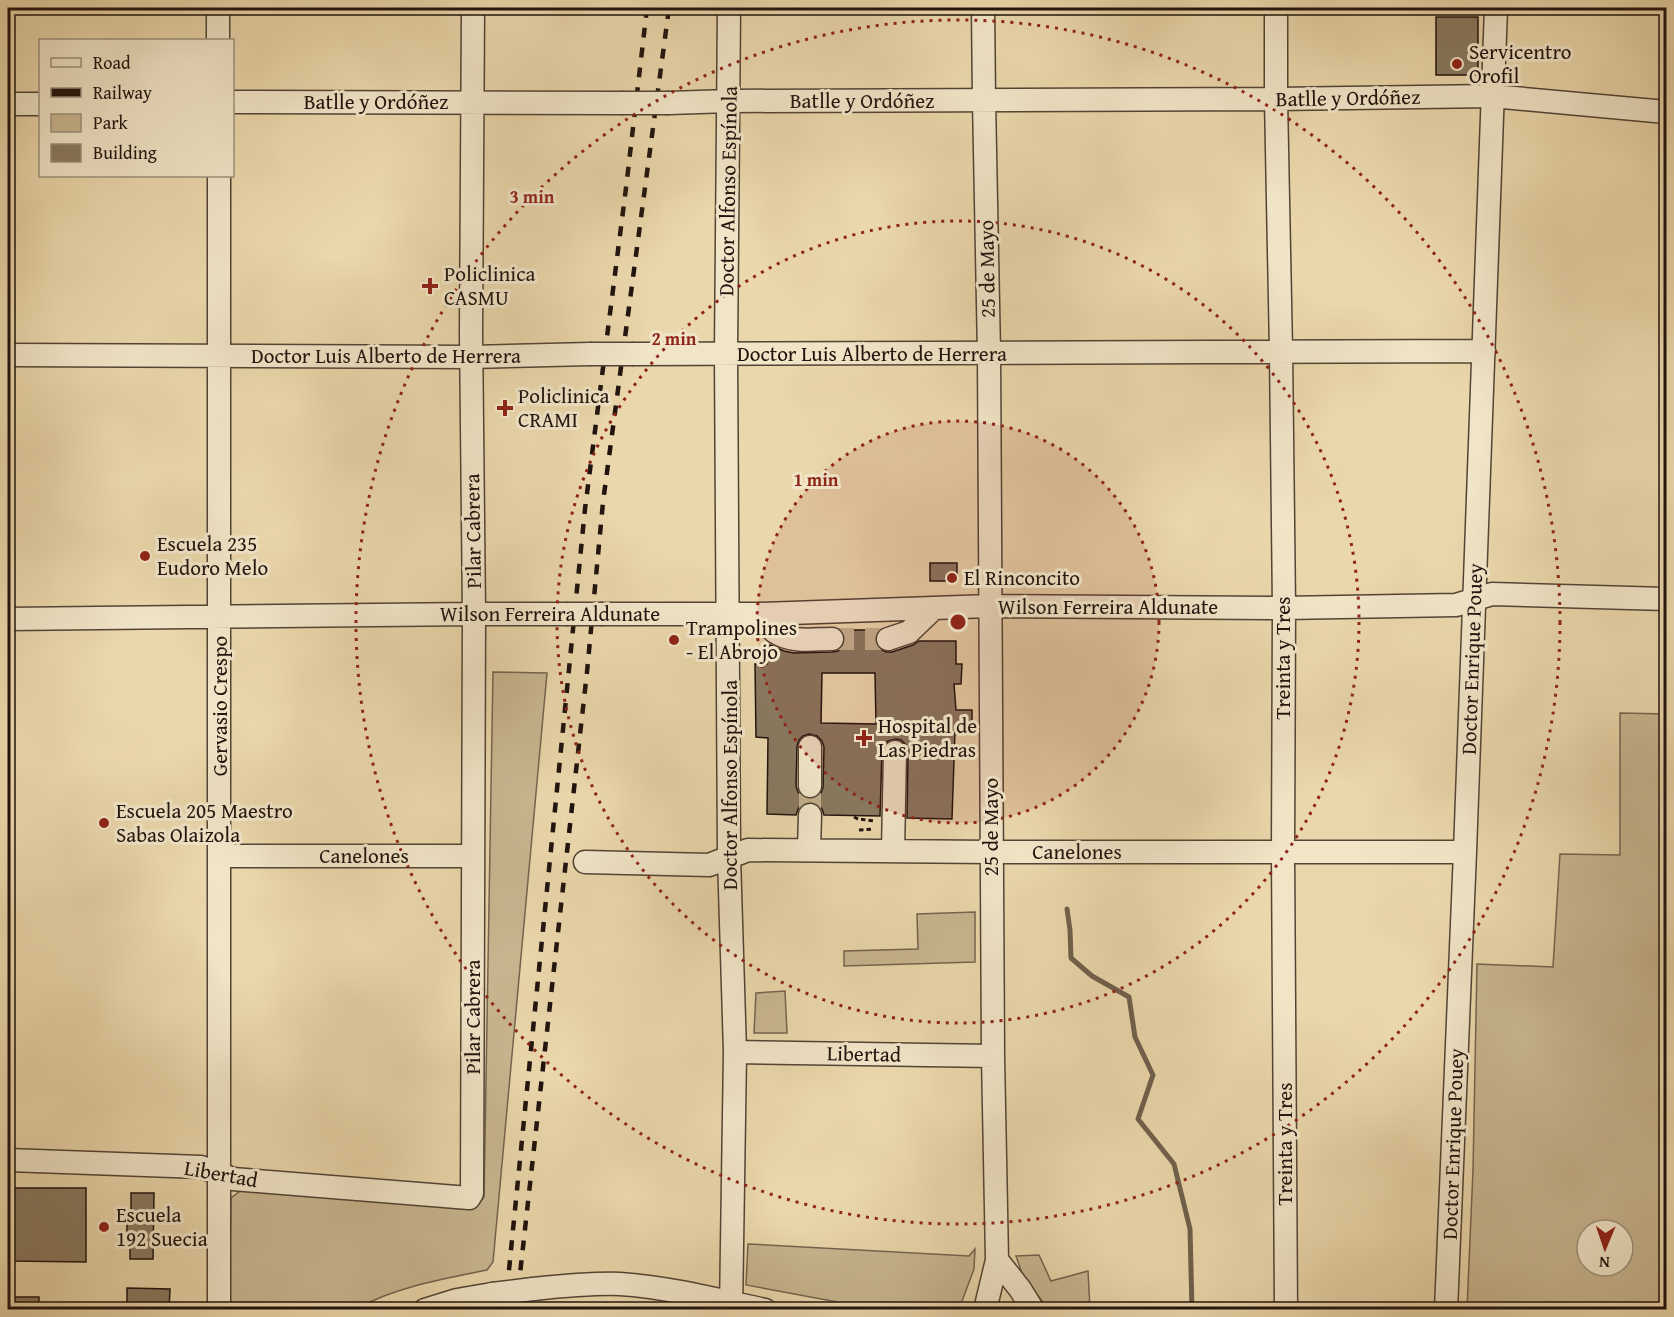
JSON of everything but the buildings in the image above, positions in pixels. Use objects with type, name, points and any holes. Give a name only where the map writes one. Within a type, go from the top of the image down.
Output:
[{"type":"street","points":[[218,8],[218,39]]},
{"type":"street","name":"Pilar Cabrera","points":[[469,1198],[473,1189],[473,8]]},
{"type":"street","name":"Doctor Alfonso Espínola","points":[[729,8],[726,354],[729,857],[735,1052],[731,1306]]},
{"type":"street","name":"25 de Mayo","points":[[984,8],[993,1056],[997,1260],[985,1310]]},
{"type":"street","name":"Treinta y Tres","points":[[1276,8],[1284,608],[1286,1310]]},
{"type":"street","name":"Doctor Enrique Pouey","points":[[1446,1310],[1496,8]]},
{"type":"street","name":"Batlle y Ordóñez","points":[[234,102],[669,103],[1492,96],[1666,112]]},
{"type":"street","points":[[8,104],[39,104]]},
{"type":"street","name":"Gervasio Crespo","points":[[219,177],[219,1310]]},
{"type":"street","name":"Doctor Luis Alberto de Herrera","points":[[8,355],[472,357],[590,354],[1484,351]]},
{"type":"street","name":"Wilson Ferreira Aldunate","points":[[8,619],[474,614],[759,614],[990,606],[1284,608],[1456,604],[1492,594],[1666,599]]},
{"type":"street","points":[[888,639],[909,632],[934,608]]},
{"type":"street","points":[[759,614],[776,632],[789,638],[832,639]]},
{"type":"street","points":[[810,747],[810,786]]},
{"type":"street","points":[[893,851],[895,752]]},
{"type":"street","points":[[809,850],[810,815]]},
{"type":"street","name":"Canelones","points":[[585,862],[709,866],[748,850],[1465,852]]},
{"type":"street","name":"Canelones","points":[[219,856],[473,856]]},
{"type":"street","name":"Libertad","points":[[735,1052],[993,1056]]},
{"type":"street","name":"Libertad","points":[[8,1160],[201,1167],[233,1179],[469,1198]]},
{"type":"street","points":[[997,1260],[1033,1310]]},
{"type":"street","points":[[425,1310],[457,1300],[492,1294],[568,1285],[620,1284],[672,1292],[731,1306],[765,1310]]},
{"type":"path","points":[[855,817],[882,822]]},
{"type":"path","points":[[853,830],[876,829]]},
{"type":"green space","points":[[493,672],[547,673],[493,1262],[487,1270],[403,1289],[356,1309],[229,1310],[231,1198],[243,1189],[478,1205],[484,1197]]},
{"type":"green space","points":[[1620,713],[1666,714],[1666,1309],[1467,1309],[1473,1170],[1477,964],[1553,967],[1560,854],[1620,855]]},
{"type":"green space","points":[[975,912],[975,962],[844,966],[844,951],[918,949],[917,914]]},
{"type":"green space","points":[[785,991],[787,1033],[754,1033],[756,993]]},
{"type":"green space","points":[[748,1244],[969,1256],[975,1249],[974,1269],[959,1309],[875,1309],[746,1285]]},
{"type":"green space","points":[[1039,1255],[1051,1281],[1088,1271],[1090,1309],[1048,1309],[1023,1276],[1016,1256]]},
{"type":"waterway","points":[[1067,909],[1071,958],[1092,976],[1129,997],[1135,1037],[1153,1075],[1138,1119],[1174,1164],[1190,1229],[1192,1310]]},
{"type":"tunnel","points":[[832,639],[888,639]]},
{"type":"tunnel","points":[[810,786],[810,815]]},
{"type":"railway","points":[[505,1310],[585,509],[647,8]]},
{"type":"railway","points":[[516,1310],[587,672],[603,502],[669,8]]},
{"type":"place","name":"Servicentro Orofil","points":[[1457,64]]},
{"type":"place","name":"Policlinica CASMU","points":[[430,286]]},
{"type":"place","name":"Policlinica CRAMI","points":[[505,408]]},
{"type":"place","name":"Escuela 235 Eudoro Melo","points":[[145,556]]},
{"type":"place","name":"El Rinconcito","points":[[952,578]]},
{"type":"place","name":"Trampolines - El Abrojo","points":[[674,640]]},
{"type":"place","name":"Hospital de Las Piedras","points":[[864,738]]},
{"type":"place","name":"Escuela 205 Maestro Sabas Olaizola","points":[[104,823]]},
{"type":"place","name":"Escuela 192 Suecia","points":[[104,1227]]}]
